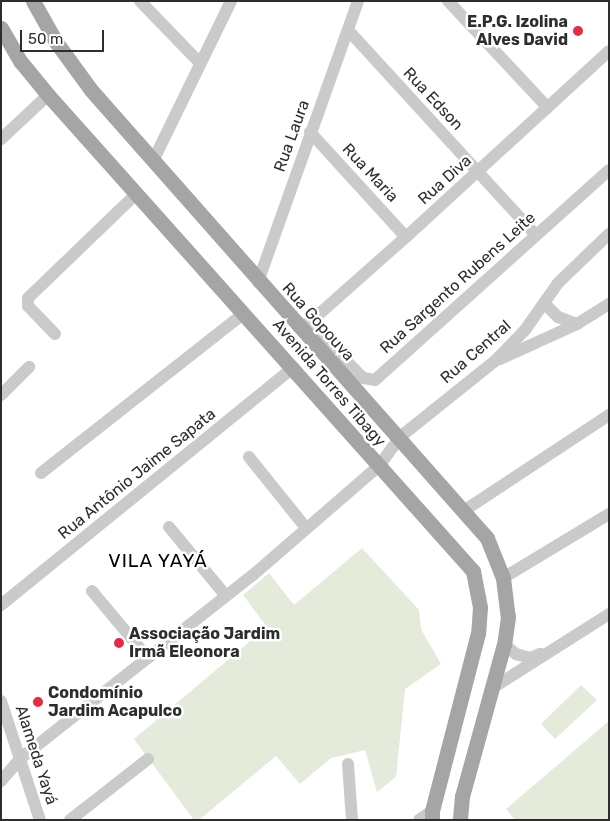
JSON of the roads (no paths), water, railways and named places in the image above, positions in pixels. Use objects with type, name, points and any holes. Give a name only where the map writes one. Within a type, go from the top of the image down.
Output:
[{"type":"main road","name":"Rua Gopouva","points":[[33,1],[56,42],[91,90],[258,282],[304,325],[465,510],[487,538],[503,578],[508,611],[504,644],[462,796],[460,820]]},
{"type":"main road","name":"Avenida Torres Tibagy","points":[[1,28],[22,62],[48,95],[244,314],[294,367],[473,571],[478,584],[478,633],[432,815]]},
{"type":"street","points":[[140,1],[199,62]]},
{"type":"street","points":[[153,161],[199,62],[231,1]]},
{"type":"street","name":"Rua Laura","points":[[258,282],[358,1]]},
{"type":"street","points":[[448,1],[548,108]]},
{"type":"street","name":"Rua Edson","points":[[348,30],[535,234]]},
{"type":"street","name":"Rua Diva","points":[[304,325],[406,237],[609,51]]},
{"type":"street","points":[[1,139],[48,95]]},
{"type":"street","name":"Rua Maria","points":[[310,132],[406,237]]},
{"type":"street","name":"Rua Sargento Rubens Leite","points":[[304,325],[363,378],[376,380],[535,234],[609,170]]},
{"type":"street","points":[[55,334],[28,306],[28,298],[136,194]]},
{"type":"street","name":"Rua Central","points":[[1,780],[21,758],[226,596],[379,466],[400,437],[495,361],[545,304],[558,283],[609,234]]},
{"type":"street","points":[[545,304],[558,317],[577,324]]},
{"type":"street","points":[[495,361],[577,324],[609,304]]},
{"type":"street","points":[[41,473],[244,314]]},
{"type":"street","points":[[1,395],[29,367]]},
{"type":"street","name":"Rua Antônio Jaime Sapata","points":[[1,605],[294,367]]},
{"type":"street","points":[[465,510],[609,415]]},
{"type":"street","points":[[249,457],[306,528]]},
{"type":"street","points":[[503,578],[609,514]]},
{"type":"street","points":[[169,527],[226,596]]},
{"type":"street","points":[[92,591],[148,658]]},
{"type":"street","points":[[491,689],[609,614]]},
{"type":"street","points":[[504,644],[516,654],[530,658],[552,650]]},
{"type":"street","name":"Alameda Yayá","points":[[1,701],[40,820]]},
{"type":"street","points":[[70,820],[86,815],[148,759]]},
{"type":"street","points":[[348,764],[352,820]]},
{"type":"street","points":[[419,820],[432,815]]},
{"type":"place","name":"E.P.G. Izolina Alves David","points":[[578,31]]},
{"type":"place","name":"Associação Jardim Irmã Eleonora","points":[[119,643]]},
{"type":"place","name":"Condomínio Jardim Acapulco","points":[[38,702]]},
{"type":"district","name":"VILA YAYÁ","points":[[158,561]]}]
